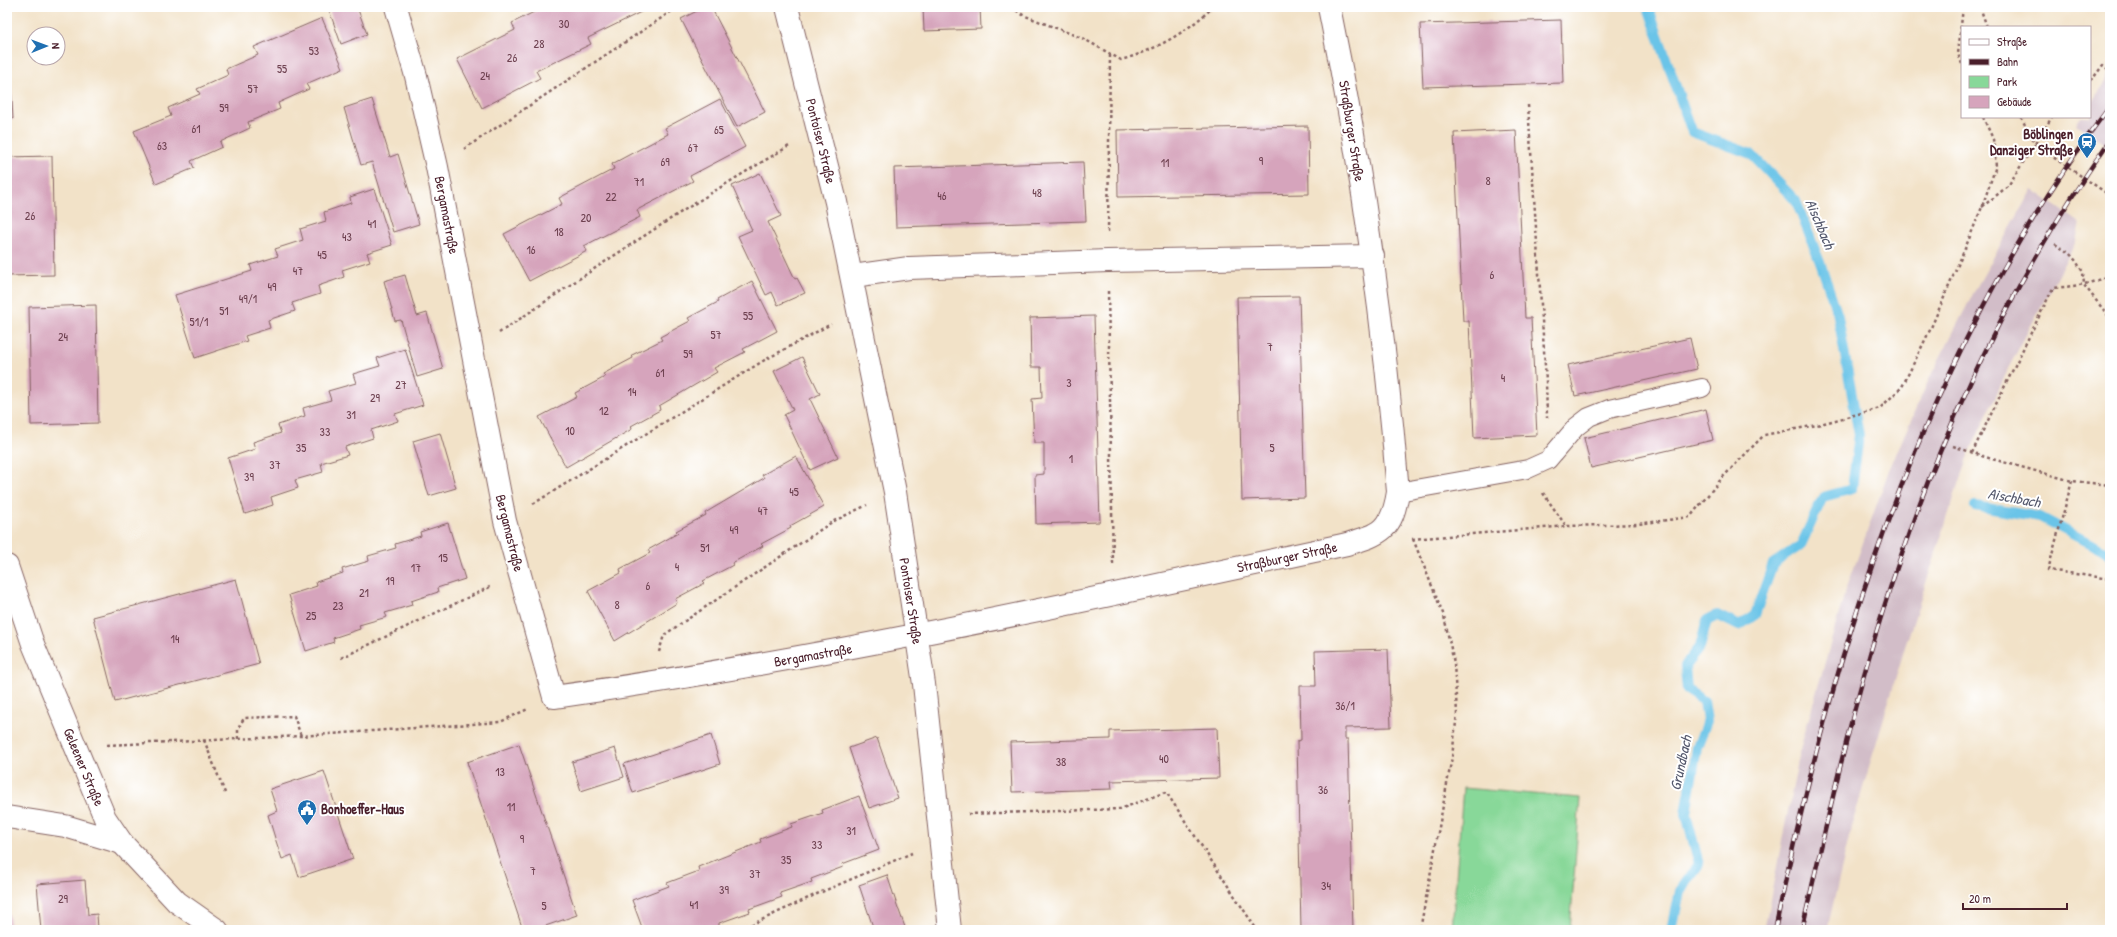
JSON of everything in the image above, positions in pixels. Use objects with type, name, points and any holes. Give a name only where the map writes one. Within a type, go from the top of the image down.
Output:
[{"type":"street","name":"Bergamastraße","points":[[396,7],[416,76],[437,167],[505,521],[554,697],[650,683],[821,654],[917,635]]},
{"type":"street","name":"Pontoiser Straße","points":[[787,7],[819,128],[852,276],[895,492],[917,635],[950,930]]},
{"type":"street","name":"Straßburger Straße","points":[[917,635],[1347,544],[1371,537],[1386,528],[1395,508],[1398,492],[1393,426],[1373,256],[1341,63],[1329,7]]},
{"type":"street","points":[[852,276],[909,268],[1108,261],[1373,256]]},
{"type":"street","name":"Geleener Straße","points":[[7,566],[33,644],[105,818],[122,843],[177,902],[217,930]]},
{"type":"street","points":[[7,817],[65,826],[122,843]]},
{"type":"lane","points":[[1398,492],[1528,469],[1548,460],[1576,427],[1589,417],[1610,410],[1702,388]]},
{"type":"path","points":[[437,167],[678,7]]},
{"type":"path","points":[[1011,7],[1023,14],[1084,39],[1121,60],[1146,53],[1195,25],[1213,7]]},
{"type":"path","points":[[1961,62],[1958,54],[1963,7]]},
{"type":"path","points":[[1980,7],[1987,26]]},
{"type":"path","points":[[1110,54],[1108,261],[1114,594]]},
{"type":"path","points":[[2091,79],[2103,65],[2110,71]]},
{"type":"path","points":[[1528,105],[1546,381],[1548,460]]},
{"type":"path","points":[[1386,528],[1413,539],[1566,526],[1638,524],[1690,517],[1722,478],[1764,435],[1828,423],[1880,408],[1902,387],[1930,330],[1982,207],[1996,166],[1992,140],[1983,118]]},
{"type":"path","points":[[2022,118],[2035,145],[2105,192],[2110,201]]},
{"type":"path","points":[[1982,207],[2008,186],[2051,118]]},
{"type":"path","points":[[473,350],[639,238],[731,180],[819,128]]},
{"type":"path","points":[[2055,244],[2069,253],[2076,261],[2083,272],[2084,285],[2110,318]]},
{"type":"path","points":[[1972,453],[2053,288],[2084,285],[2098,281],[2110,274]]},
{"type":"path","points":[[505,521],[764,361],[858,309]]},
{"type":"path","points":[[1953,446],[1972,453],[2072,481],[2110,485]]},
{"type":"path","points":[[1528,469],[1566,526]]},
{"type":"path","points":[[2072,481],[2048,570],[2110,579]]},
{"type":"path","points":[[664,635],[832,522],[895,492]]},
{"type":"path","points":[[1413,539],[1444,616],[1454,663],[1458,713],[1452,757],[1420,930]]},
{"type":"path","points":[[341,658],[520,574]]},
{"type":"path","points":[[238,739],[238,729],[244,718],[279,716],[294,716],[301,736]]},
{"type":"path","points":[[75,746],[301,736],[500,722]]},
{"type":"path","points":[[204,740],[225,793]]},
{"type":"path","points":[[937,815],[1120,809],[1166,792],[1256,930]]},
{"type":"path","points":[[740,930],[940,841]]},
{"type":"shaded area","points":[[2110,65],[2110,147],[2076,124],[2080,118],[2091,118],[2091,103],[2106,82]]},
{"type":"shaded area","points":[[2032,189],[2080,223],[2076,241],[2011,363],[1967,458],[1905,647],[1851,828],[1827,930],[1764,930],[1801,746],[1844,596],[1889,470],[1929,379],[1975,290]]},
{"type":"green space","points":[[1463,788],[1580,798],[1570,930],[1452,930]]},
{"type":"building","points":[[328,7],[357,7],[367,34],[341,44]]},
{"type":"building","points":[[544,7],[643,7],[645,10],[588,38],[591,44],[536,71],[540,78],[482,108],[457,59],[515,30],[512,23]]},
{"type":"building","points":[[705,7],[711,7],[765,112],[737,127],[681,19]]},
{"type":"building","points":[[923,7],[980,7],[981,29],[924,31]]},
{"type":"building","points":[[7,12],[13,119],[7,119]]},
{"type":"building","points":[[322,18],[343,68],[306,84],[309,89],[278,103],[280,109],[248,122],[250,128],[220,142],[222,147],[191,161],[194,168],[156,184],[134,131],[171,116],[168,108],[200,94],[197,89],[228,75],[226,69],[258,55],[254,47]]},
{"type":"building","points":[[1561,20],[1563,83],[1423,87],[1420,24]]},
{"type":"building","points":[[372,99],[390,157],[398,154],[419,224],[393,232],[372,162],[361,165],[344,108]]},
{"type":"building","points":[[720,99],[745,147],[690,176],[693,181],[637,210],[640,217],[584,246],[587,251],[529,281],[504,234],[562,204],[559,198],[614,169],[612,164],[668,134],[665,128]]},
{"type":"building","points":[[1308,126],[1309,194],[1118,197],[1117,130]]},
{"type":"building","points":[[1516,130],[1525,318],[1531,318],[1537,435],[1474,438],[1469,321],[1463,321],[1454,133]]},
{"type":"building","points":[[52,156],[54,275],[7,276],[7,157]]},
{"type":"building","points":[[1083,162],[1086,221],[896,227],[894,168]]},
{"type":"building","points":[[760,173],[781,216],[768,222],[795,279],[797,278],[805,293],[778,305],[772,292],[766,295],[738,236],[752,230],[732,186]]},
{"type":"building","points":[[374,189],[392,245],[367,253],[370,261],[342,270],[344,277],[318,286],[320,294],[292,303],[295,311],[268,320],[270,328],[245,336],[247,341],[195,358],[175,295],[252,271],[250,265],[278,256],[275,249],[303,240],[300,229],[326,221],[324,212],[351,203],[350,197]]},
{"type":"building","points":[[405,275],[417,316],[427,313],[443,369],[417,377],[401,320],[395,321],[384,281]]},
{"type":"building","points":[[752,281],[777,331],[743,349],[745,352],[714,368],[717,372],[659,406],[660,410],[631,426],[632,429],[566,467],[539,417],[577,397],[575,393],[605,377],[603,374],[633,358],[632,355],[662,340],[660,337],[690,321],[688,318]]},
{"type":"building","points":[[1299,296],[1305,498],[1242,500],[1237,297]]},
{"type":"building","points":[[96,305],[98,423],[31,425],[29,307]]},
{"type":"building","points":[[1094,316],[1100,522],[1036,524],[1035,475],[1044,474],[1044,443],[1034,443],[1032,399],[1042,398],[1041,367],[1031,367],[1030,318]]},
{"type":"building","points":[[1690,338],[1697,369],[1575,396],[1568,365]]},
{"type":"building","points":[[405,349],[423,405],[395,414],[398,421],[371,430],[373,438],[345,447],[348,455],[321,463],[323,472],[295,480],[298,488],[271,497],[273,505],[245,514],[228,458],[255,449],[253,442],[281,433],[278,425],[305,416],[303,408],[331,400],[328,391],[356,383],[353,374],[380,366],[377,358]]},
{"type":"building","points":[[802,357],[820,394],[810,399],[838,457],[810,470],[784,415],[793,410],[774,371]]},
{"type":"building","points":[[1706,409],[1713,440],[1591,468],[1584,438]]},
{"type":"building","points":[[440,433],[456,488],[429,496],[413,441]]},
{"type":"building","points":[[796,456],[824,507],[790,526],[791,528],[761,544],[763,546],[732,563],[733,565],[703,581],[705,583],[675,599],[677,603],[615,641],[588,591],[621,573],[620,569],[650,553],[648,550],[678,533],[676,531],[706,515],[705,513],[764,478],[762,475]]},
{"type":"building","points":[[448,523],[465,579],[437,588],[438,592],[411,601],[412,605],[385,613],[387,617],[359,625],[360,629],[333,638],[334,642],[306,651],[289,595],[317,586],[316,582],[343,573],[342,569],[369,561],[368,556],[396,548],[395,544],[421,536],[420,532]]},
{"type":"building","points":[[236,579],[259,664],[115,702],[93,617]]},
{"type":"building","points":[[1388,649],[1391,727],[1345,728],[1345,739],[1348,739],[1353,930],[1301,930],[1297,741],[1301,740],[1300,686],[1316,686],[1315,651]]},
{"type":"building","points":[[1217,728],[1219,778],[1111,781],[1112,789],[1012,792],[1010,742],[1110,739],[1110,731]]},
{"type":"building","points":[[711,735],[720,764],[633,793],[624,764]]},
{"type":"building","points":[[877,738],[898,798],[869,808],[849,748]]},
{"type":"building","points":[[519,744],[577,915],[534,930],[523,930],[467,762]]},
{"type":"building","points":[[615,748],[624,777],[581,791],[572,762]]},
{"type":"building","name":"Bonhoeffer-Haus","points":[[324,771],[353,859],[299,877],[292,855],[282,859],[275,838],[268,815],[277,811],[270,789]]},
{"type":"building","points":[[859,796],[879,850],[842,864],[843,867],[811,879],[812,882],[780,893],[782,897],[749,909],[750,912],[719,923],[719,926],[708,930],[643,930],[632,900],[669,886],[667,883],[699,871],[698,867],[761,842],[760,839],[792,827],[791,824],[823,813],[822,810]]},
{"type":"building","points":[[887,875],[906,930],[874,930],[859,885]]},
{"type":"building","points":[[85,880],[88,915],[97,914],[98,929],[41,930],[37,884]]},
{"type":"building","points":[[7,900],[11,930],[7,930]]},
{"type":"waterway","name":"Grundbach","points":[[1648,7],[1692,132],[1751,154],[1796,201],[1821,265],[1838,316],[1859,435],[1852,489],[1823,497],[1801,545],[1773,564],[1755,615],[1739,626],[1717,615],[1707,620],[1700,647],[1685,666],[1687,690],[1704,701],[1707,721],[1697,747],[1686,814],[1699,864],[1680,891],[1672,930]]},
{"type":"waterway","name":"Aischbach","points":[[1975,506],[2040,517],[2110,554]]},
{"type":"railway","points":[[1775,930],[1799,820],[1827,711],[1859,604],[1896,498],[1939,396],[1989,296],[2045,199],[2110,106]]},
{"type":"railway","points":[[1802,930],[1835,788],[1872,646],[1902,553],[1943,444],[1966,391],[2018,288],[2047,237],[2110,140]]},
{"type":"place","name":"Böblingen Danziger Straße","points":[[2087,159]]},
{"type":"place","name":"Bonhoeffer-Haus","points":[[307,826]]}]
